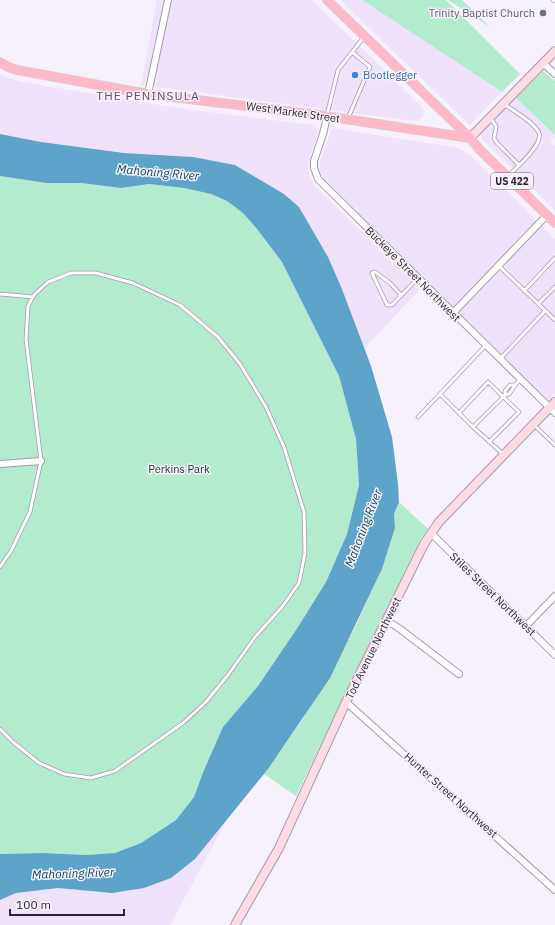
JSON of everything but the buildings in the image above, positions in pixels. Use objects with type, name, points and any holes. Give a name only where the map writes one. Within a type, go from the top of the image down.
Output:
[{"type":"main road","name":"US 422","points":[[327,0],[470,138],[555,223]]},
{"type":"main road","points":[[470,138],[555,51]]},
{"type":"main road","name":"West Market Street","points":[[0,62],[17,70],[148,94],[347,119],[470,138]]},
{"type":"main road","name":"Tod Avenue Northwest","points":[[235,925],[279,848],[346,702],[424,544],[439,522],[533,424],[553,407]]},
{"type":"street","points":[[148,94],[168,0]]},
{"type":"street","points":[[543,63],[555,74]]},
{"type":"street","name":"Buckeye Street Northwest","points":[[327,117],[314,161],[315,174],[318,180],[520,380],[553,407]]},
{"type":"street","points":[[453,313],[547,215]]},
{"type":"street","points":[[0,464],[41,462]]},
{"type":"street","name":"Stiles Street Northwest","points":[[431,533],[555,655]]},
{"type":"street","points":[[526,626],[555,596]]},
{"type":"street","points":[[386,620],[459,674]]},
{"type":"street","name":"Hunter Street Northwest","points":[[346,702],[555,890]]},
{"type":"lane","points":[[327,117],[338,70],[364,36]]},
{"type":"lane","points":[[347,119],[370,68],[352,52]]},
{"type":"lane","points":[[503,104],[534,126],[539,132],[540,138],[535,147],[508,176]]},
{"type":"lane","points":[[489,118],[497,129],[494,138],[519,165]]},
{"type":"lane","points":[[524,291],[555,258]]},
{"type":"lane","points":[[499,266],[555,320]]},
{"type":"lane","points":[[401,295],[390,283],[375,272],[372,273],[387,305],[392,305],[418,278]]},
{"type":"lane","points":[[0,567],[11,551],[30,512],[41,462],[26,338],[28,306],[33,297],[48,282],[59,277],[71,273],[96,273],[133,283],[180,305],[218,337],[240,364],[266,407],[284,447],[304,512],[305,553],[299,583],[282,606],[255,637],[228,675],[206,702],[183,723],[115,771],[91,778],[64,774],[40,763],[13,742],[0,729]]},
{"type":"lane","points":[[538,304],[554,289]]},
{"type":"lane","points":[[0,294],[33,297]]},
{"type":"lane","points":[[500,359],[545,311]]},
{"type":"lane","points":[[418,417],[486,346]]},
{"type":"lane","points":[[473,427],[504,396],[505,391],[510,385],[515,385],[520,380]]},
{"type":"lane","points":[[459,413],[488,382],[504,396],[519,412],[489,442]]},
{"type":"lane","points":[[440,394],[504,455]]},
{"type":"lane","points":[[533,424],[555,445]]},
{"type":"shaded area","points":[[157,0],[312,0],[423,108],[423,117],[417,121],[414,121],[141,85]]},
{"type":"shaded area","points":[[340,0],[362,0],[502,92],[470,125]]},
{"type":"shaded area","points":[[0,74],[21,82],[177,108],[313,125],[318,134],[308,166],[310,178],[314,185],[420,289],[364,349],[342,289],[328,257],[299,207],[284,194],[235,165],[193,157],[122,153],[41,142],[0,134]]},
{"type":"shaded area","points":[[516,98],[555,135],[550,142],[555,146],[555,210],[482,139],[481,134]]},
{"type":"shaded area","points":[[333,128],[459,148],[470,155],[555,239],[555,397],[553,399],[549,400],[544,397],[323,179],[319,169],[320,162]]},
{"type":"shaded area","points":[[227,820],[170,925],[0,925],[0,900],[16,893],[58,888],[112,893],[195,859]]},
{"type":"green space","points":[[362,0],[446,0],[520,74],[502,92]]},
{"type":"green space","points":[[448,0],[462,0],[490,27]]},
{"type":"green space","points":[[543,71],[555,81],[555,135],[516,98]]},
{"type":"green space","name":"Perkins Park","points":[[0,176],[46,183],[81,183],[121,188],[149,184],[184,188],[211,194],[227,201],[243,213],[282,262],[339,376],[356,439],[359,485],[347,534],[326,582],[258,686],[223,727],[194,797],[176,820],[141,843],[115,853],[86,855],[43,853],[0,854]]},
{"type":"green space","points":[[399,502],[428,529],[421,538],[296,796],[264,774],[303,719],[353,632],[382,569],[395,528],[394,514]]},
{"type":"water","name":"Mahoning River","points":[[0,134],[41,142],[124,153],[193,157],[235,165],[284,194],[299,207],[328,257],[342,289],[371,366],[392,437],[399,502],[394,514],[395,528],[382,569],[330,678],[268,769],[195,859],[171,878],[144,888],[112,893],[58,888],[16,893],[0,900],[0,854],[43,853],[86,855],[115,853],[141,843],[176,820],[194,797],[223,727],[258,686],[326,582],[347,534],[359,485],[356,439],[339,376],[282,262],[243,213],[227,201],[211,194],[184,188],[149,184],[121,188],[81,183],[46,183],[0,176]]},
{"type":"place","name":"Trinity Baptist Church","points":[[543,13]]},
{"type":"place","name":"Bootlegger","points":[[355,75]]},
{"type":"district","name":"THE PENINSULA","points":[[148,95]]}]
